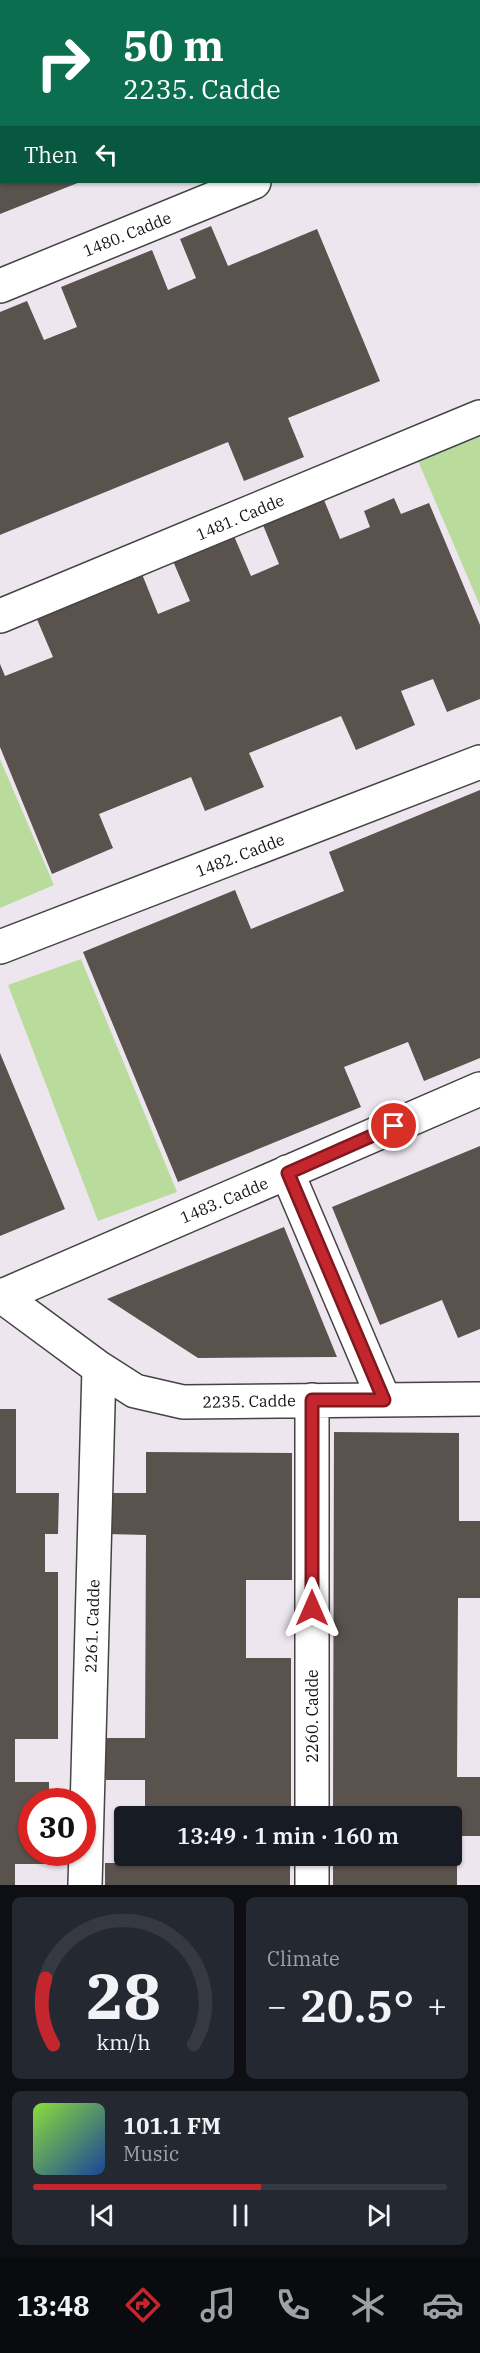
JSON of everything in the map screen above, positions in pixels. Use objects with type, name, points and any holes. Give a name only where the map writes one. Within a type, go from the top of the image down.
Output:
[{"type":"street","name":"1480. Cadde","points":[[0,286],[252,183]]},
{"type":"street","name":"1481. Cadde","points":[[0,616],[480,417]]},
{"type":"street","name":"1482. Cadde","points":[[0,947],[480,762]]},
{"type":"street","name":"1483. Cadde","points":[[1,1296],[480,1089]]},
{"type":"street","points":[[288,1173],[384,1400]]},
{"type":"street","name":"2235. Cadde","points":[[1,1296],[99,1368],[135,1391],[183,1402],[480,1399]]},
{"type":"street","name":"2261. Cadde","points":[[85,1885],[99,1368]]},
{"type":"street","points":[[430,1400],[480,1376]]},
{"type":"street","name":"2260. Cadde","points":[[312,1400],[312,1806]]},
{"type":"street","points":[[312,1866],[312,1885]]},
{"type":"shaded area","points":[[0,183],[480,183],[480,1885],[0,1885]]},
{"type":"green space","points":[[480,437],[480,606],[418,461]]},
{"type":"green space","points":[[0,759],[54,885],[0,908]]},
{"type":"green space","points":[[81,959],[177,1192],[98,1221],[8,985]]},
{"type":"building","points":[[0,183],[78,183],[0,214]]},
{"type":"building","points":[[211,226],[228,266],[317,229],[380,381],[288,418],[304,457],[244,481],[228,442],[0,535],[0,312],[27,301],[44,340],[77,327],[61,287],[152,250],[168,290],[196,278],[180,239]]},
{"type":"building","points":[[394,498],[401,514],[429,503],[480,625],[480,699],[447,712],[433,679],[401,691],[415,725],[356,750],[341,716],[249,753],[264,787],[205,811],[191,777],[99,814],[113,848],[52,874],[0,747],[0,664],[5,676],[53,657],[36,617],[142,574],[158,614],[190,601],[173,561],[234,536],[251,576],[279,564],[263,525],[324,500],[340,539],[370,527],[364,511]]},
{"type":"building","points":[[480,790],[480,1058],[424,1081],[408,1042],[344,1067],[361,1107],[178,1182],[83,952],[235,890],[251,929],[344,891],[329,852]]},
{"type":"building","points":[[0,1053],[65,1209],[0,1236]]},
{"type":"building","points":[[480,1146],[480,1329],[458,1338],[442,1300],[380,1325],[332,1207]]},
{"type":"building","points":[[284,1227],[337,1357],[198,1358],[107,1299]]},
{"type":"building","points":[[0,1409],[16,1409],[16,1493],[59,1493],[58,1534],[45,1534],[45,1572],[58,1572],[58,1739],[15,1739],[15,1782],[49,1782],[49,1788],[18,1788],[18,1864],[15,1864],[15,1885],[0,1885]]},
{"type":"building","points":[[334,1432],[459,1433],[459,1521],[480,1521],[480,1598],[458,1598],[457,1777],[480,1777],[480,1836],[462,1836],[462,1806],[333,1806]]},
{"type":"building","points":[[146,1452],[292,1453],[292,1580],[246,1580],[246,1658],[291,1658],[291,1806],[145,1806],[145,1780],[106,1780],[106,1738],[145,1738],[146,1535],[107,1534],[107,1493],[146,1493]]},
{"type":"building","points":[[105,1863],[114,1863],[114,1866],[290,1866],[290,1885],[105,1885]]},
{"type":"building","points":[[333,1866],[457,1866],[457,1885],[333,1885]]},
{"type":"route","points":[[312,1608],[312,1400],[384,1400],[288,1173],[394,1126]]}]
